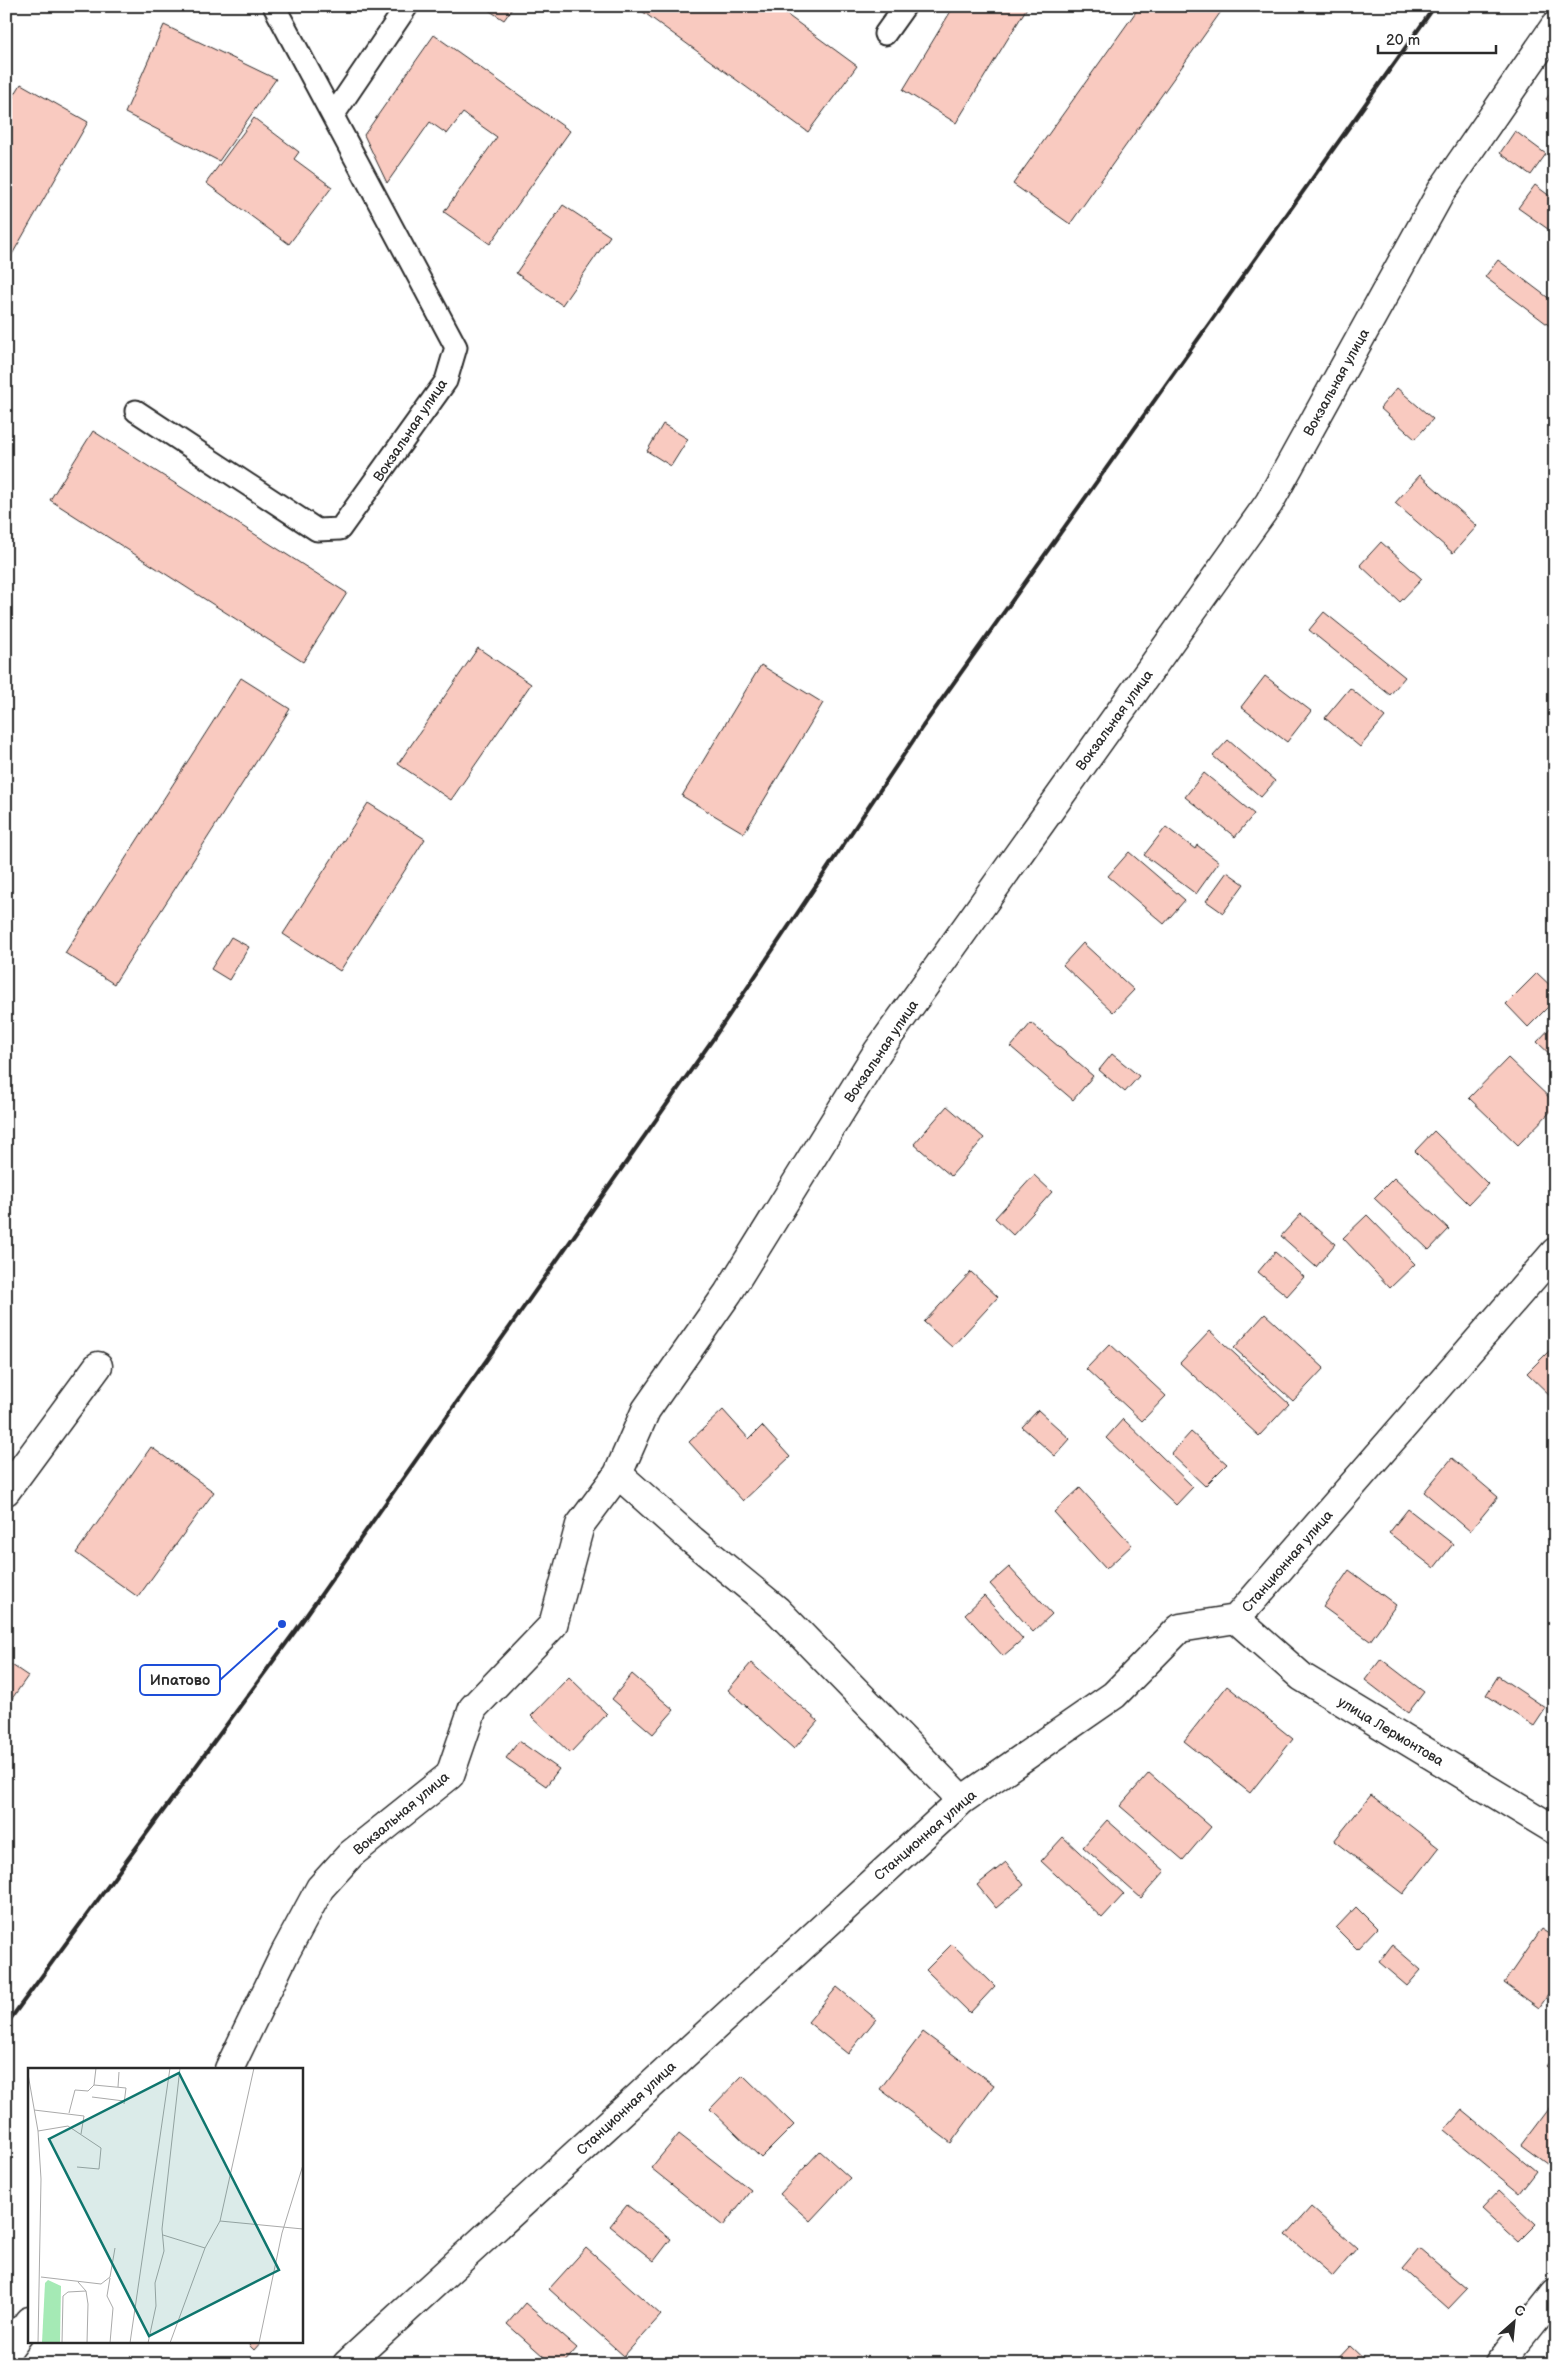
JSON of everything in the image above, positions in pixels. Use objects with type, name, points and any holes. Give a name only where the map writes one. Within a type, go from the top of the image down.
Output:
[{"type":"street","name":"Вокзальная улица","points":[[229,2068],[285,1953],[320,1888],[351,1854],[450,1775],[473,1708],[554,1625],[580,1525],[618,1474],[646,1410],[728,1293],[878,1051],[1269,503],[1442,190],[1555,26]]},
{"type":"street","name":"Станционная улица","points":[[347,2364],[962,1800],[1114,1695],[1180,1628],[1236,1619],[1555,1252]]},
{"type":"street","points":[[6,1491],[98,1366]]},
{"type":"street","points":[[618,1474],[692,1540],[777,1610],[962,1800]]},
{"type":"street","name":"улица Лермонтова","points":[[1236,1619],[1302,1677],[1555,1830]]},
{"type":"street","points":[[1499,2364],[1555,2294]]},
{"type":"street","points":[[6,2352],[28,2322]]},
{"type":"lane","name":"Вокзальная улица","points":[[136,412],[317,530],[340,529],[446,382],[456,347],[334,114],[274,6]]},
{"type":"lane","points":[[334,114],[407,6]]},
{"type":"lane","points":[[885,34],[905,6]]},
{"type":"building","points":[[482,6],[514,6],[504,20]]},
{"type":"building","points":[[635,6],[775,6],[857,66],[808,132]]},
{"type":"building","points":[[954,6],[1028,6],[956,123],[903,90]]},
{"type":"building","points":[[1140,6],[1225,6],[1070,224],[1013,184]]},
{"type":"building","points":[[164,25],[276,79],[219,161],[125,113]]},
{"type":"building","points":[[434,35],[570,131],[490,244],[444,212],[497,137],[463,113],[447,134],[430,122],[387,183],[364,135]]},
{"type":"building","points":[[21,84],[88,122],[6,265],[6,109]]},
{"type":"building","points":[[1555,88],[1555,106],[1546,99]]},
{"type":"building","points":[[254,118],[299,152],[294,159],[332,187],[289,244],[206,183]]},
{"type":"building","points":[[1515,131],[1546,154],[1531,175],[1500,153]]},
{"type":"building","points":[[1535,185],[1555,200],[1555,234],[1518,208]]},
{"type":"building","points":[[563,205],[610,236],[562,305],[516,273]]},
{"type":"building","points":[[1498,260],[1555,303],[1555,330],[1485,277]]},
{"type":"building","points":[[1397,388],[1433,419],[1415,439],[1380,408]]},
{"type":"building","points":[[663,424],[688,439],[671,466],[647,451]]},
{"type":"building","points":[[93,431],[347,593],[303,662],[50,500]]},
{"type":"building","points":[[1420,475],[1477,526],[1453,553],[1395,503]]},
{"type":"building","points":[[1381,542],[1422,579],[1400,602],[1360,565]]},
{"type":"building","points":[[1324,612],[1405,677],[1390,695],[1309,630]]},
{"type":"building","points":[[478,648],[531,684],[451,800],[398,764]]},
{"type":"building","points":[[761,665],[823,703],[744,833],[682,796]]},
{"type":"building","points":[[1265,676],[1311,711],[1287,742],[1241,707]]},
{"type":"building","points":[[241,678],[290,709],[114,984],[65,953]]},
{"type":"building","points":[[1350,688],[1385,717],[1360,747],[1325,718]]},
{"type":"building","points":[[1228,740],[1275,781],[1261,797],[1213,756]]},
{"type":"building","points":[[1204,773],[1254,814],[1235,837],[1185,797]]},
{"type":"building","points":[[368,803],[425,839],[340,971],[283,934]]},
{"type":"building","points":[[1166,827],[1195,849],[1197,845],[1219,862],[1196,894],[1144,855]]},
{"type":"building","points":[[1129,852],[1185,900],[1164,924],[1108,876]]},
{"type":"building","points":[[1227,872],[1244,884],[1223,913],[1206,901]]},
{"type":"building","points":[[231,937],[249,947],[229,980],[211,969]]},
{"type":"building","points":[[1083,943],[1134,990],[1113,1012],[1063,965]]},
{"type":"building","points":[[1537,973],[1555,990],[1555,1000],[1528,1027],[1506,1004]]},
{"type":"building","points":[[1031,1023],[1093,1076],[1073,1100],[1011,1047]]},
{"type":"building","points":[[1555,1023],[1555,1059],[1537,1042]]},
{"type":"building","points":[[1112,1054],[1139,1076],[1125,1092],[1099,1070]]},
{"type":"building","points":[[1508,1058],[1555,1103],[1555,1107],[1518,1145],[1469,1098]]},
{"type":"building","points":[[947,1106],[984,1138],[951,1176],[914,1144]]},
{"type":"building","points":[[1434,1131],[1488,1184],[1469,1204],[1415,1151]]},
{"type":"building","points":[[1034,1175],[1052,1192],[1013,1235],[995,1218]]},
{"type":"building","points":[[1394,1178],[1449,1229],[1429,1250],[1374,1198]]},
{"type":"building","points":[[1301,1214],[1335,1244],[1316,1267],[1281,1236]]},
{"type":"building","points":[[1367,1215],[1415,1264],[1390,1288],[1343,1238]]},
{"type":"building","points":[[1275,1252],[1304,1277],[1287,1296],[1258,1272]]},
{"type":"building","points":[[971,1272],[998,1297],[952,1347],[924,1322]]},
{"type":"building","points":[[1265,1314],[1324,1368],[1293,1401],[1234,1348]]},
{"type":"building","points":[[1210,1331],[1289,1404],[1259,1436],[1180,1363]]},
{"type":"building","points":[[1110,1344],[1166,1396],[1142,1421],[1086,1369]]},
{"type":"building","points":[[1550,1350],[1555,1354],[1555,1400],[1527,1373]]},
{"type":"building","points":[[723,1410],[749,1439],[762,1426],[790,1457],[743,1501],[689,1442]]},
{"type":"building","points":[[1038,1410],[1070,1439],[1055,1456],[1022,1427]]},
{"type":"building","points":[[1123,1419],[1193,1487],[1176,1505],[1106,1438]]},
{"type":"building","points":[[1191,1432],[1227,1464],[1205,1486],[1171,1454]]},
{"type":"building","points":[[151,1447],[214,1492],[138,1597],[76,1553]]},
{"type":"building","points":[[1452,1458],[1498,1497],[1470,1531],[1424,1492]]},
{"type":"building","points":[[1080,1488],[1132,1545],[1106,1569],[1054,1512]]},
{"type":"building","points":[[1408,1509],[1453,1544],[1434,1568],[1389,1533]]},
{"type":"building","points":[[1009,1567],[1052,1614],[1033,1632],[990,1584]]},
{"type":"building","points":[[1349,1570],[1396,1605],[1370,1641],[1323,1607]]},
{"type":"building","points":[[984,1596],[1023,1639],[1003,1656],[965,1614]]},
{"type":"building","points":[[1381,1659],[1424,1692],[1408,1713],[1365,1680]]},
{"type":"building","points":[[6,1661],[28,1676],[6,1707]]},
{"type":"building","points":[[751,1663],[818,1721],[794,1749],[728,1690]]},
{"type":"building","points":[[632,1674],[674,1710],[653,1734],[612,1699]]},
{"type":"building","points":[[1498,1676],[1546,1708],[1534,1726],[1486,1695]]},
{"type":"building","points":[[569,1677],[607,1714],[570,1753],[531,1716]]},
{"type":"building","points":[[1227,1686],[1293,1739],[1250,1793],[1184,1741]]},
{"type":"building","points":[[519,1741],[559,1769],[546,1786],[506,1758]]},
{"type":"building","points":[[1149,1773],[1211,1827],[1183,1860],[1120,1806]]},
{"type":"building","points":[[1371,1795],[1439,1848],[1403,1894],[1334,1841]]},
{"type":"building","points":[[1107,1820],[1165,1871],[1141,1898],[1083,1847]]},
{"type":"building","points":[[1063,1837],[1124,1894],[1102,1918],[1041,1861]]},
{"type":"building","points":[[1006,1862],[1024,1885],[996,1908],[977,1885]]},
{"type":"building","points":[[1356,1907],[1377,1928],[1357,1949],[1336,1928]]},
{"type":"building","points":[[1541,1929],[1555,1938],[1555,1985],[1539,2008],[1504,1983]]},
{"type":"building","points":[[952,1944],[995,1986],[970,2013],[926,1970]]},
{"type":"building","points":[[1392,1945],[1421,1970],[1407,1986],[1379,1962]]},
{"type":"building","points":[[837,1987],[876,2019],[848,2054],[808,2022]]},
{"type":"building","points":[[923,2032],[994,2085],[951,2143],[880,2089]]},
{"type":"building","points":[[1555,2055],[1555,2073],[1546,2066]]},
{"type":"building","points":[[743,2075],[794,2125],[761,2158],[710,2109]]},
{"type":"building","points":[[1552,2104],[1555,2106],[1555,2170],[1521,2145]]},
{"type":"building","points":[[1462,2110],[1536,2171],[1519,2193],[1444,2131]]},
{"type":"building","points":[[679,2134],[751,2190],[723,2226],[651,2168]]},
{"type":"building","points":[[820,2151],[850,2178],[810,2221],[780,2194]]},
{"type":"building","points":[[1500,2190],[1536,2224],[1518,2242],[1482,2209]]},
{"type":"building","points":[[627,2205],[671,2239],[654,2261],[610,2226]]},
{"type":"building","points":[[1311,2207],[1357,2248],[1333,2276],[1286,2235]]},
{"type":"building","points":[[586,2248],[661,2315],[624,2356],[549,2289]]},
{"type":"building","points":[[1420,2249],[1467,2289],[1448,2309],[1403,2269]]},
{"type":"building","points":[[525,2303],[577,2348],[563,2364],[552,2364],[507,2324]]},
{"type":"building","points":[[246,2342],[261,2342],[254,2350]]},
{"type":"building","points":[[1350,2346],[1369,2364],[1333,2364]]},
{"type":"railway","points":[[6,2025],[296,1630],[713,1039],[923,726],[1435,6]]},
{"type":"place","name":"Ипатово","points":[[282,1624]]}]
